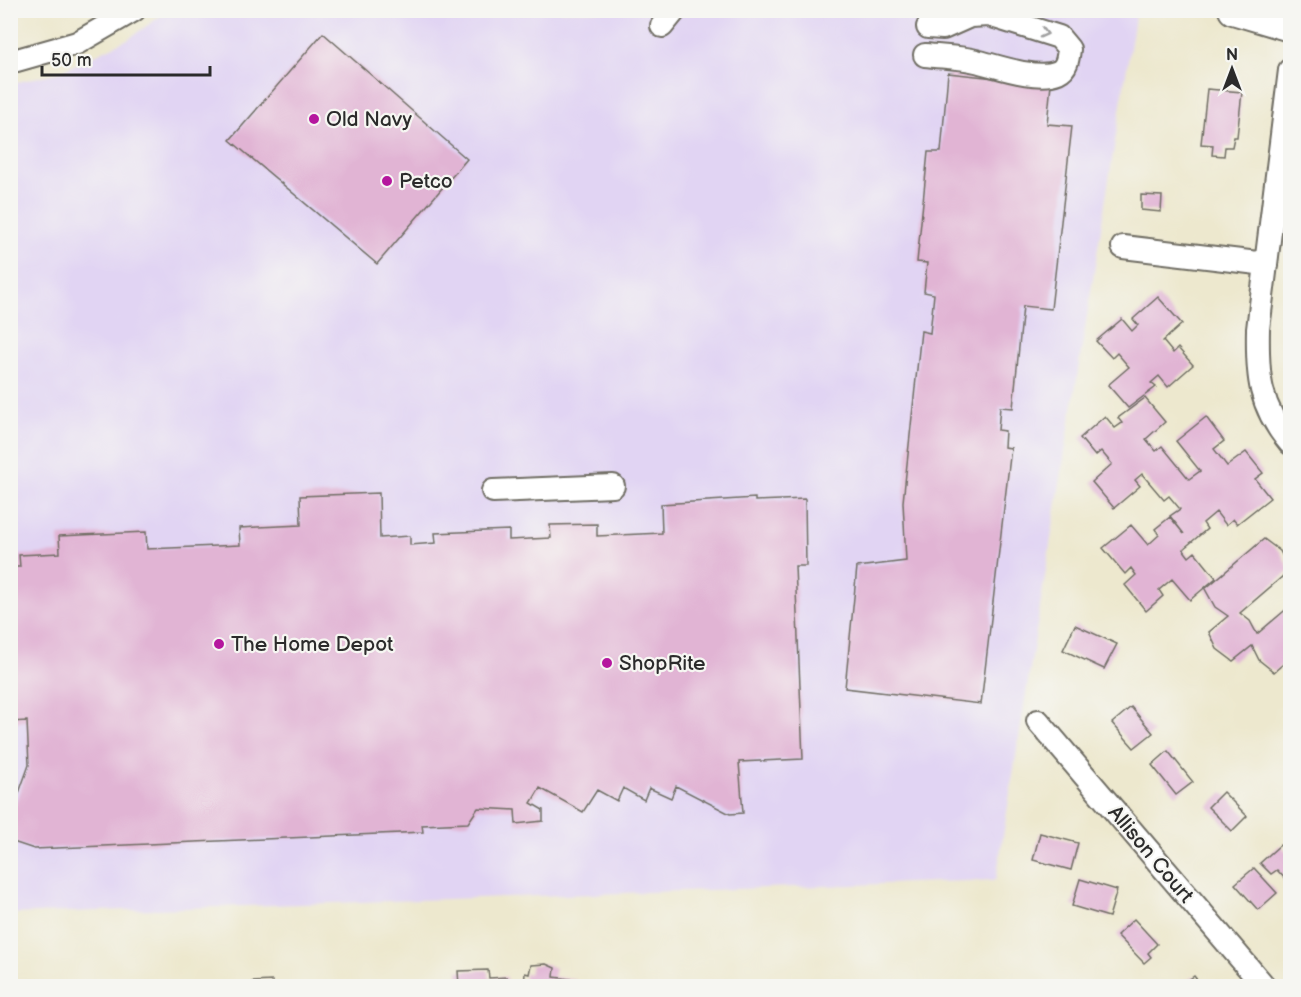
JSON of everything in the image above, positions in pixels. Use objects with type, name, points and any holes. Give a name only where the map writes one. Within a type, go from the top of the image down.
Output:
[{"type":"main road","points":[[1233,10],[1290,27]]},
{"type":"street","points":[[10,62],[77,43],[134,10]]},
{"type":"street","points":[[925,55],[975,61],[996,68],[1047,75],[1060,71],[1068,61],[1069,49],[1059,37],[989,15],[970,16],[943,28],[928,27]]},
{"type":"street","points":[[1290,70],[1281,228],[1266,264],[1258,329],[1257,366],[1263,401],[1290,443]]},
{"type":"street","points":[[1123,247],[1266,264]]},
{"type":"street","points":[[493,491],[613,486]]},
{"type":"street","name":"Allison Court","points":[[1038,721],[1264,987]]},
{"type":"shaded area","points":[[168,11],[1136,11],[996,880],[11,914],[10,84],[60,72],[128,39]]},
{"type":"building","points":[[323,33],[467,159],[377,264],[230,140]]},
{"type":"building","points":[[948,73],[1051,84],[1047,124],[1072,126],[1051,309],[1023,306],[1013,408],[1000,407],[998,430],[1005,431],[1004,447],[1011,448],[981,704],[845,688],[857,567],[906,561],[903,502],[921,331],[930,333],[934,294],[924,292],[927,263],[917,262],[928,152],[941,152]]},
{"type":"building","points":[[1207,89],[1242,92],[1237,137],[1234,137],[1232,147],[1225,147],[1224,156],[1212,155],[1213,145],[1201,144]]},
{"type":"building","points":[[1141,195],[1162,196],[1161,212],[1141,210]]},
{"type":"building","points":[[1158,297],[1182,324],[1163,341],[1173,353],[1178,348],[1193,365],[1168,387],[1159,376],[1151,383],[1156,387],[1128,408],[1108,385],[1129,367],[1117,353],[1112,358],[1096,341],[1122,319],[1132,331],[1138,325],[1133,319]]},
{"type":"building","points":[[1145,398],[1165,422],[1146,439],[1156,451],[1162,446],[1189,479],[1200,471],[1176,441],[1206,417],[1224,441],[1214,449],[1227,466],[1246,452],[1263,473],[1255,479],[1270,498],[1237,524],[1233,519],[1226,525],[1216,512],[1203,523],[1207,529],[1183,549],[1189,557],[1195,552],[1216,578],[1190,600],[1172,579],[1159,590],[1163,596],[1146,611],[1125,585],[1136,575],[1131,568],[1125,574],[1103,548],[1131,525],[1148,545],[1159,535],[1155,529],[1170,517],[1184,534],[1170,516],[1180,509],[1169,496],[1164,500],[1142,474],[1135,480],[1140,486],[1114,508],[1092,482],[1112,464],[1101,451],[1095,456],[1080,438],[1105,416],[1115,428],[1122,423],[1118,418]]},
{"type":"building","points":[[379,493],[380,538],[410,536],[410,545],[436,543],[435,533],[509,530],[509,540],[551,538],[550,525],[597,524],[597,536],[662,533],[661,504],[755,498],[755,501],[805,499],[806,566],[795,566],[803,759],[739,762],[743,813],[730,814],[676,786],[671,798],[649,788],[644,800],[623,788],[617,801],[597,790],[583,812],[540,788],[531,803],[543,810],[543,821],[516,824],[515,810],[478,808],[468,823],[422,825],[423,832],[34,849],[10,841],[10,818],[29,765],[27,721],[10,722],[10,567],[20,567],[19,555],[60,553],[59,536],[146,532],[147,549],[240,545],[239,528],[301,525],[300,496]]},
{"type":"building","points":[[1264,539],[1280,551],[1290,570],[1240,613],[1250,621],[1257,634],[1290,606],[1290,658],[1274,672],[1259,660],[1252,646],[1233,661],[1217,649],[1209,632],[1228,616],[1215,607],[1205,589]]},
{"type":"building","points":[[1075,625],[1117,644],[1104,669],[1063,650]]},
{"type":"building","points":[[1131,707],[1153,733],[1134,748],[1112,723]]},
{"type":"building","points":[[1168,751],[1193,782],[1176,795],[1152,765]]},
{"type":"building","points":[[1223,792],[1247,816],[1232,831],[1208,807]]},
{"type":"building","points":[[1040,833],[1078,843],[1071,870],[1033,860]]},
{"type":"building","points":[[1280,845],[1288,853],[1290,851],[1290,884],[1277,870],[1271,874],[1260,863]]},
{"type":"building","points":[[1254,868],[1277,893],[1258,910],[1235,884]]},
{"type":"building","points":[[1080,879],[1117,890],[1109,917],[1072,906]]},
{"type":"building","points":[[1134,919],[1157,944],[1148,953],[1151,957],[1144,963],[1117,935]]},
{"type":"building","points":[[546,964],[555,968],[554,977],[576,980],[575,986],[524,986],[525,973],[529,974],[531,965]]},
{"type":"building","points":[[488,970],[489,978],[507,977],[507,986],[459,986],[458,971]]},
{"type":"building","points":[[1194,976],[1202,986],[1180,986]]},
{"type":"building","points":[[272,981],[273,986],[252,986],[252,982]]},
{"type":"building","points":[[138,984],[167,984],[167,986],[138,986]]},
{"type":"place","name":"Old Navy","points":[[314,119]]},
{"type":"place","name":"Petco","points":[[387,181]]},
{"type":"place","name":"The Home Depot","points":[[219,644]]},
{"type":"place","name":"ShopRite","points":[[607,663]]}]
